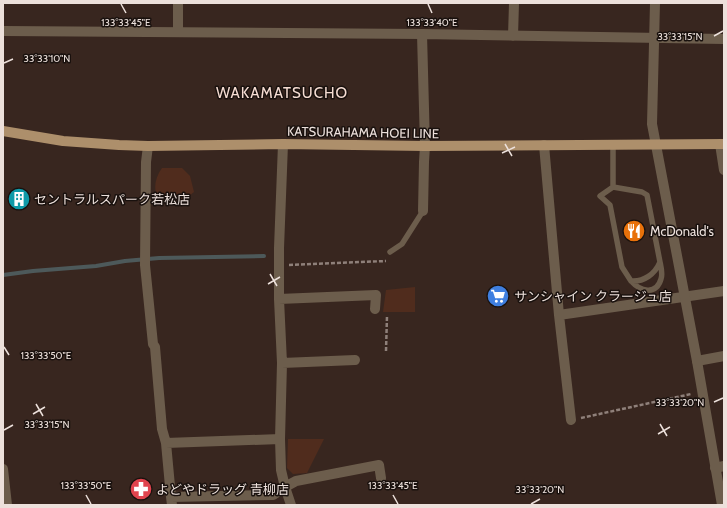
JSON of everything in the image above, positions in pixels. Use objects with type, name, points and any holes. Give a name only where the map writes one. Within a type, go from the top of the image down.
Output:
[{"type":"main road","name":"KATSURAHAMA HOEI LINE","points":[[3,132],[63,141],[148,146],[283,144],[425,146],[722,144]]},
{"type":"street","points":[[178,3],[178,32]]},
{"type":"street","points":[[513,36],[514,3]]},
{"type":"street","points":[[655,3],[652,124],[720,467],[722,505]]},
{"type":"street","points":[[3,31],[422,34],[724,39]]},
{"type":"street","points":[[422,34],[425,146],[423,211]]},
{"type":"street","points":[[283,144],[279,265],[282,362],[280,439],[281,470],[291,505]]},
{"type":"street","points":[[722,144],[724,170]]},
{"type":"street","points":[[544,145],[559,315],[571,420]]},
{"type":"street","points":[[148,146],[146,162],[145,260],[153,344],[155,346],[162,429],[166,443],[172,501],[273,495],[296,481],[379,465],[382,478]]},
{"type":"street","points":[[559,315],[724,291]]},
{"type":"street","points":[[279,299],[376,295],[375,309]]},
{"type":"street","points":[[698,362],[724,356]]},
{"type":"street","points":[[282,362],[355,360]]},
{"type":"street","points":[[166,443],[280,439]]},
{"type":"street","points":[[3,469],[7,505]]},
{"type":"lane","points":[[613,144],[613,187]]},
{"type":"lane","points":[[613,187],[647,194],[660,262],[661,278],[657,286],[651,290],[645,290],[636,286],[622,268],[610,205],[600,196],[613,187]]},
{"type":"lane","points":[[390,252],[402,244],[423,211]]},
{"type":"lane","points":[[631,281],[641,280],[652,274],[660,262]]},
{"type":"path","points":[[279,265],[389,261],[390,252]]},
{"type":"path","points":[[386,350],[387,316]]},
{"type":"path","points":[[571,420],[692,394]]},
{"type":"shaded area","points":[[162,168],[182,168],[190,176],[194,192],[178,203],[170,204],[163,202],[156,193],[155,187],[158,174]]},
{"type":"shaded area","points":[[415,287],[415,312],[383,312],[386,290]]},
{"type":"shaded area","points":[[288,439],[324,439],[307,473],[293,474],[287,468]]},
{"type":"waterway","points":[[3,275],[159,258],[264,256]]},
{"type":"place","name":"セントラルスパーク若松店","points":[[19,199]]},
{"type":"place","name":"McDonald's","points":[[634,231]]},
{"type":"place","name":"サンシャイン クラージュ店","points":[[498,296]]},
{"type":"place","name":"よどやドラッグ 青柳店","points":[[141,489]]},
{"type":"district","name":"WAKAMATSUCHO","points":[[282,93]]}]
